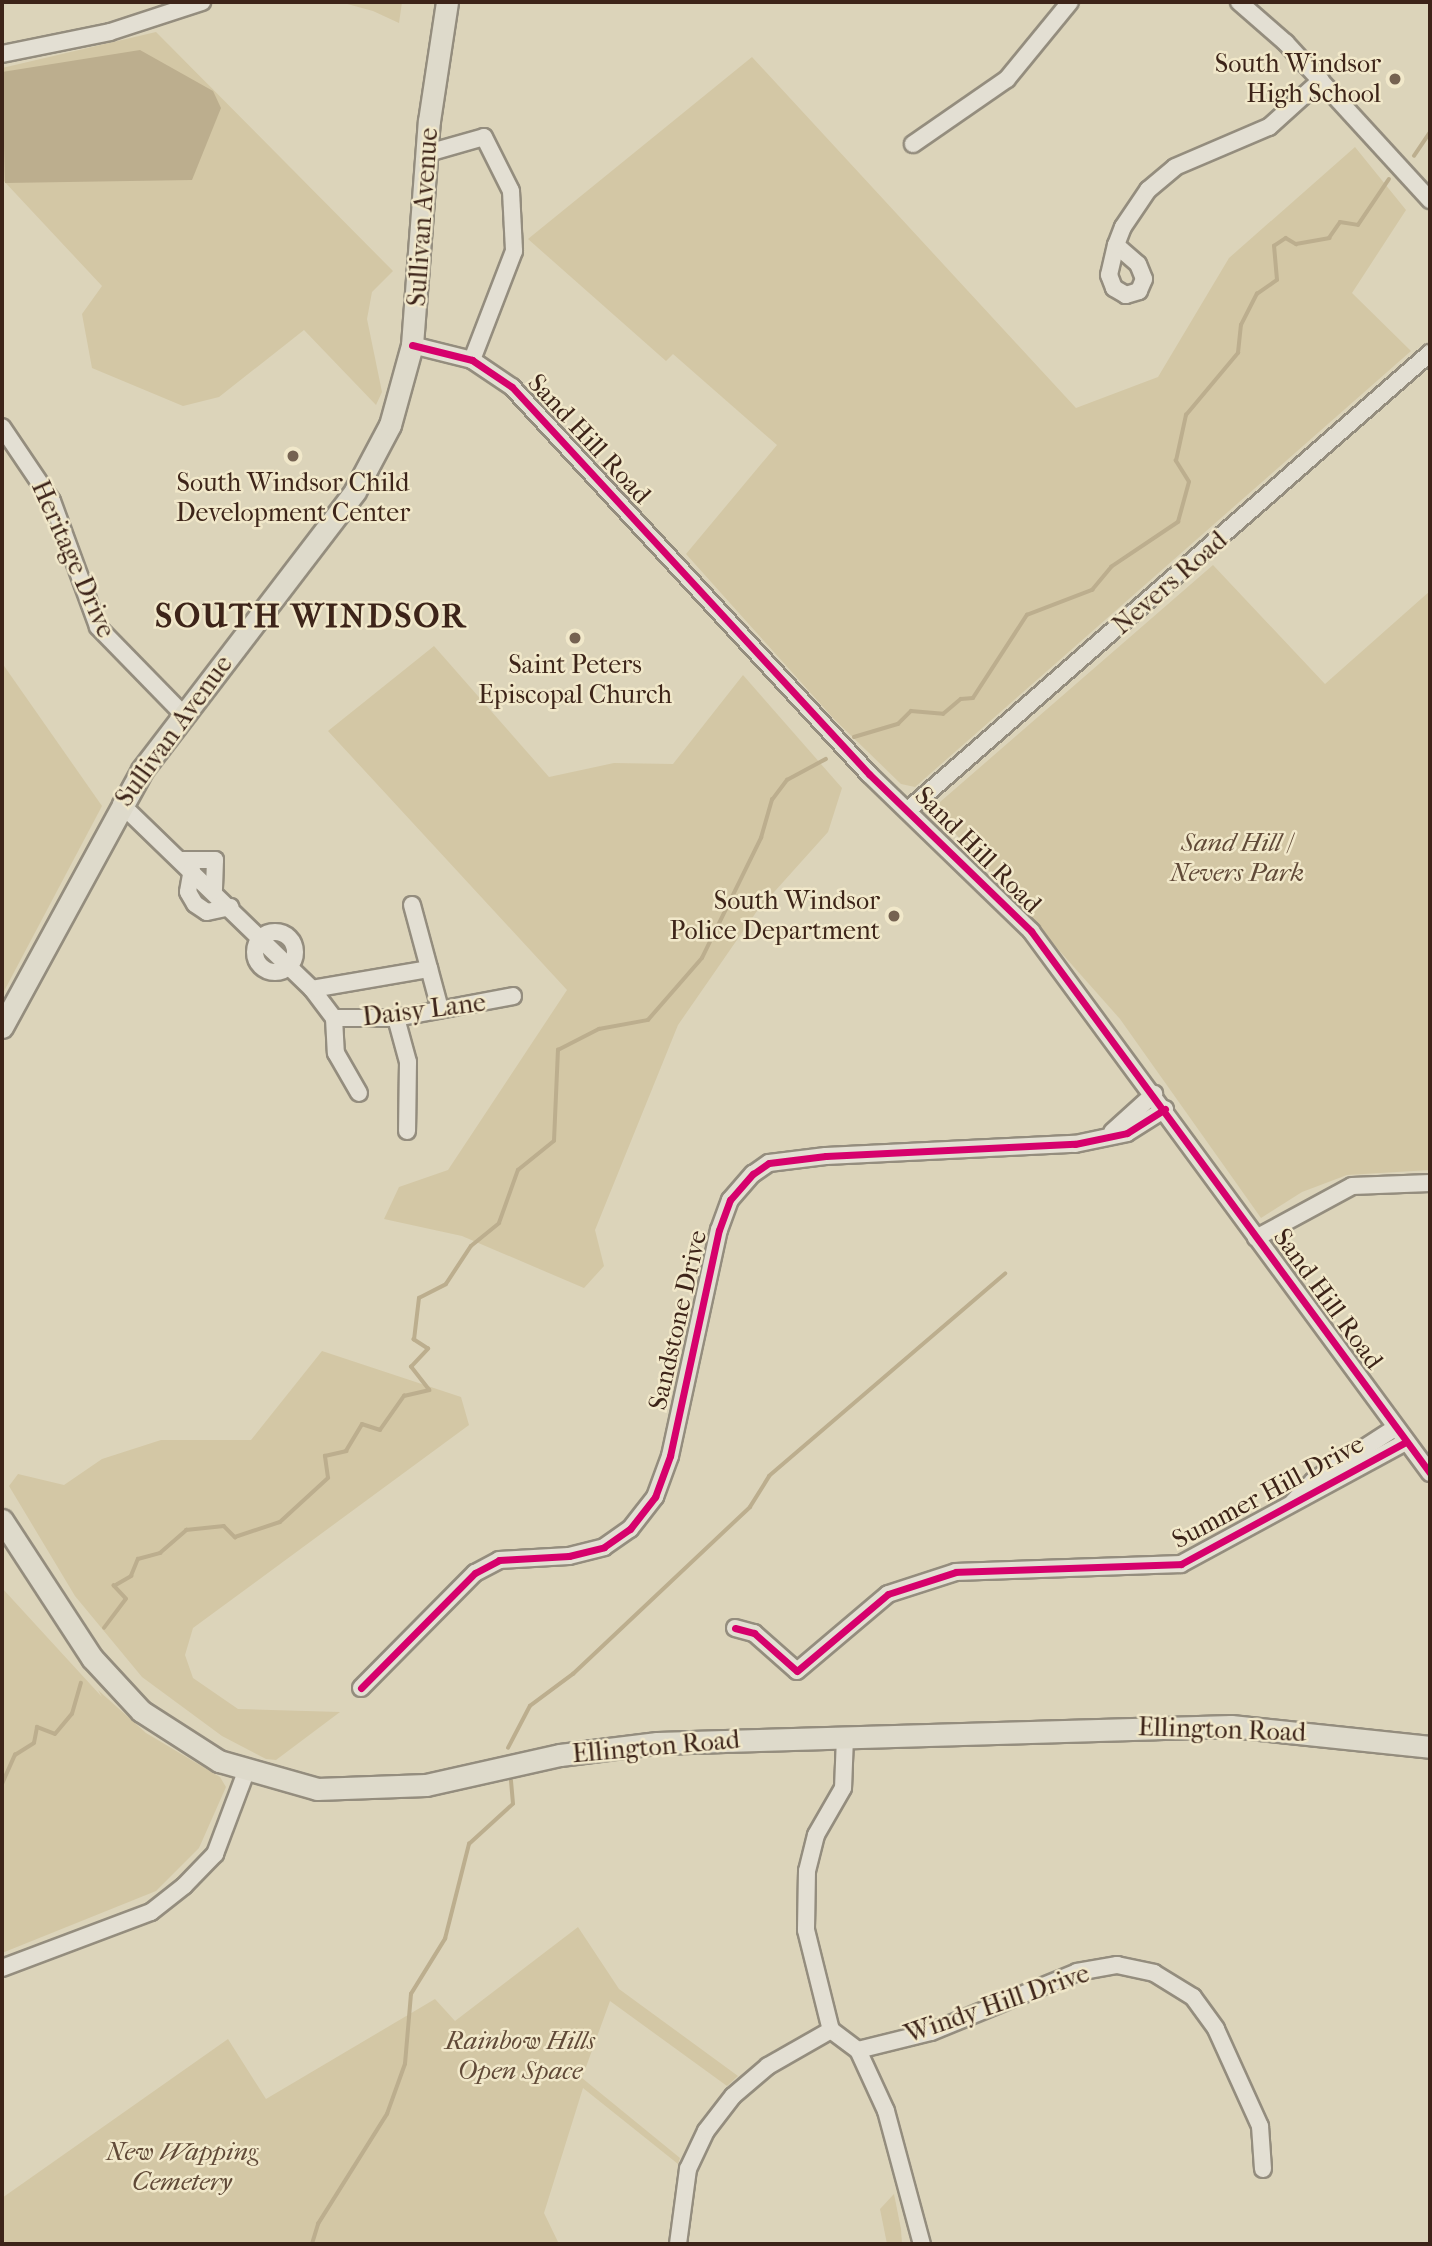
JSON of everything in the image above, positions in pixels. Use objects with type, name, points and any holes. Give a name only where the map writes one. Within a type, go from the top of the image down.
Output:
[{"type":"main road","name":"Sullivan Avenue","points":[[2,1027],[121,804],[182,713],[355,491],[390,425],[412,345],[428,153],[447,2]]},
{"type":"main road","name":"Ellington Road","points":[[2,1520],[115,1685],[168,1732],[246,1772],[317,1789],[366,1790],[426,1784],[610,1747],[845,1737],[1231,1726],[1430,1747]]},
{"type":"street","points":[[2,54],[110,32],[202,2]]},
{"type":"street","points":[[913,144],[1007,79],[1070,2]]},
{"type":"street","points":[[1239,2],[1321,80],[1430,200]]},
{"type":"street","points":[[1116,245],[1148,190],[1175,167],[1269,127],[1321,80]]},
{"type":"street","points":[[428,153],[484,136],[511,191],[513,251],[472,360]]},
{"type":"street","name":"Sand Hill Road","points":[[412,345],[472,360],[500,376],[545,420],[908,810],[1031,931],[1154,1094],[1256,1238],[1430,1473]]},
{"type":"street","name":"Nevers Road","points":[[908,810],[1430,353]]},
{"type":"street","name":"Heritage Drive","points":[[2,427],[52,501],[98,627],[182,713]]},
{"type":"street","points":[[121,804],[187,864],[312,989],[334,1018],[336,1053],[359,1093]]},
{"type":"street","points":[[187,864],[215,860],[214,891]]},
{"type":"street","points":[[187,864],[188,892],[195,904],[207,912],[230,907]]},
{"type":"street","points":[[412,905],[440,1009]]},
{"type":"street","points":[[312,989],[429,969]]},
{"type":"street","name":"Daisy Lane","points":[[334,1018],[396,1018],[513,996]]},
{"type":"street","points":[[396,1018],[408,1062],[407,1131]]},
{"type":"street","name":"Sandstone Drive","points":[[1112,1132],[1154,1094]]},
{"type":"street","name":"Sandstone Drive","points":[[361,1688],[475,1573],[499,1560],[569,1556],[604,1547],[639,1519],[655,1497],[670,1456],[719,1230],[730,1200],[753,1174],[782,1161],[1075,1144],[1112,1132],[1127,1133],[1164,1109]]},
{"type":"street","points":[[1256,1238],[1352,1186],[1430,1183]]},
{"type":"street","name":"Summer Hill Drive","points":[[1293,1503],[1313,1481],[1395,1427]]},
{"type":"street","name":"Summer Hill Drive","points":[[734,1628],[754,1633],[797,1671],[865,1609],[916,1584],[977,1570],[1181,1564],[1406,1442]]},
{"type":"street","points":[[845,1737],[843,1788],[816,1835],[807,1871],[806,1930],[831,2030],[858,2050],[886,2111],[922,2244]]},
{"type":"street","points":[[2,1968],[150,1912],[184,1886],[215,1854],[246,1772]]},
{"type":"street","name":"Windy Hill Drive","points":[[858,2050],[931,2032],[1077,1972],[1117,1965],[1154,1973],[1193,1997],[1216,2029],[1260,2126],[1263,2169]]},
{"type":"street","points":[[678,2244],[688,2169],[706,2131],[733,2096],[768,2066],[831,2030]]},
{"type":"green space","points":[[340,2],[402,2],[399,23],[373,11]]},
{"type":"green space","points":[[156,32],[393,271],[372,292],[367,319],[382,392],[376,405],[304,330],[219,397],[183,406],[92,368],[82,314],[102,286],[2,179],[2,68]]},
{"type":"green space","points":[[752,57],[1076,408],[1158,377],[1229,258],[1355,147],[1406,210],[1352,293],[1411,351],[915,787],[901,784],[834,719],[686,554],[777,445],[673,354],[666,361],[528,239]]},
{"type":"green space","name":"Sand Hill / Nevers Park","points":[[1213,565],[1325,684],[1430,591],[1430,1170],[1347,1175],[1302,1192],[1261,1218],[1120,1019],[938,814],[940,802]]},
{"type":"green space","points":[[434,646],[549,777],[614,763],[673,764],[743,675],[842,788],[828,832],[757,911],[678,1025],[595,1230],[604,1266],[584,1288],[462,1236],[384,1219],[399,1187],[448,1170],[567,990],[328,731]]},
{"type":"green space","points":[[2,663],[102,806],[2,995]]},
{"type":"green space","points":[[322,1351],[461,1397],[469,1425],[193,1628],[185,1655],[193,1678],[238,1709],[340,1712],[276,1760],[266,1759],[222,1736],[142,1677],[75,1596],[9,1486],[18,1474],[64,1485],[102,1459],[161,1440],[251,1440]]},
{"type":"green space","points":[[2,1588],[102,1697],[98,1690],[146,1733],[220,1777],[226,1787],[199,1848],[156,1891],[2,1953]]},
{"type":"green space","points":[[578,1927],[619,1989],[738,2076],[727,2086],[610,2001],[582,2078],[680,2158],[678,2164],[583,2088],[544,2213],[559,2244],[2,2244],[2,2198],[228,2039],[266,2099],[435,1999],[455,2021]]},
{"type":"green space","points":[[894,2194],[902,2244],[887,2244],[880,2209]]},
{"type":"shaded area","points":[[140,50],[213,91],[221,108],[192,180],[5,183],[2,72]]},
{"type":"waterway","points":[[1414,156],[1430,132]]},
{"type":"waterway","points":[[854,737],[898,724],[911,711],[943,714],[961,699],[973,698],[1027,615],[1092,590],[1111,567],[1178,522],[1189,482],[1176,461],[1186,415],[1238,353],[1241,325],[1257,294],[1277,280],[1274,246],[1286,238],[1296,244],[1329,238],[1340,222],[1358,225],[1389,179]]},
{"type":"waterway","points":[[104,1628],[126,1599],[114,1586],[131,1576],[138,1559],[160,1553],[186,1530],[224,1526],[235,1537],[280,1522],[328,1478],[325,1456],[346,1451],[362,1424],[380,1430],[404,1396],[429,1390],[411,1367],[428,1349],[414,1340],[419,1298],[446,1284],[471,1246],[499,1223],[518,1170],[554,1141],[558,1050],[599,1029],[648,1020],[702,958],[761,838],[772,800],[787,780],[826,759]]},
{"type":"waterway","points":[[508,1748],[530,1706],[573,1674],[750,1507],[769,1476],[1005,1274]]},
{"type":"waterway","points":[[2,1784],[15,1755],[34,1743],[37,1727],[55,1734],[72,1714],[81,1683]]},
{"type":"waterway","points":[[312,2244],[318,2224],[387,2114],[405,2064],[411,1994],[445,1939],[469,1844],[513,1804],[511,1781]]},
{"type":"cycle path","points":[[412,345],[472,360],[512,387],[869,774],[1031,931],[1430,1473]]},
{"type":"cycle path","points":[[361,1688],[475,1573],[499,1560],[569,1556],[604,1547],[630,1529],[655,1497],[670,1456],[719,1230],[730,1200],[753,1174],[769,1163],[826,1156],[1075,1144],[1127,1133],[1165,1109]]},
{"type":"cycle path","points":[[735,1628],[754,1633],[797,1671],[888,1594],[956,1572],[1181,1564],[1406,1442]]},
{"type":"place","name":"South Windsor High School","points":[[1395,79]]},
{"type":"place","name":"South Windsor Child Development Center","points":[[293,456]]},
{"type":"place","name":"Saint Peters Episcopal Church","points":[[575,638]]},
{"type":"place","name":"South Windsor Police Department","points":[[894,916]]},
{"type":"district","name":"SOUTH WINDSOR","points":[[311,617]]},
{"type":"park label","name":"Rainbow Hills Open Space","points":[[520,2056]]},
{"type":"park label","name":"New Wapping Cemetery","points":[[182,2167]]}]
